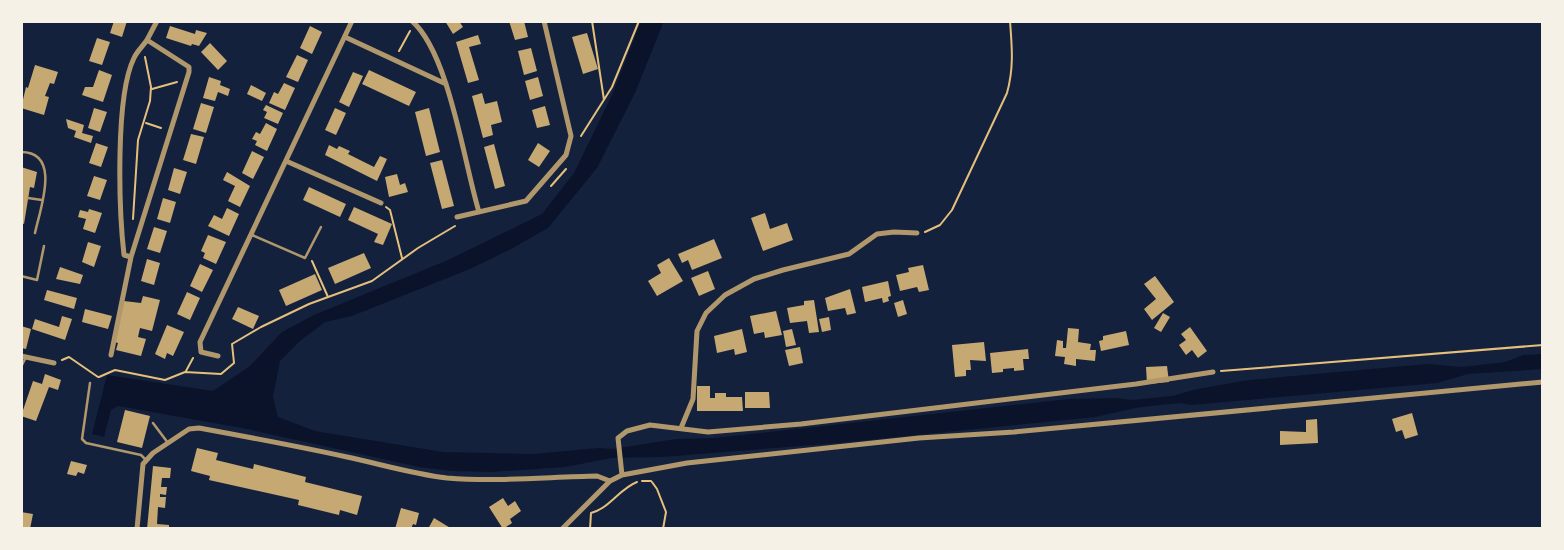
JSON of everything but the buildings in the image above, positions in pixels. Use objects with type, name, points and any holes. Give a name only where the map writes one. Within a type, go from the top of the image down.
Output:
[{"type":"street","points":[[131,257],[124,255],[121,227],[122,142],[127,76],[135,57],[158,21]]},
{"type":"street","points":[[219,355],[201,352],[200,342],[352,21]]},
{"type":"street","points":[[458,220],[526,201],[556,170],[570,146],[566,108],[544,21]]},
{"type":"street","points":[[414,23],[427,39],[446,83],[479,212]]},
{"type":"street","points":[[345,37],[446,83]]},
{"type":"street","points":[[111,355],[131,257],[189,66],[145,43]]},
{"type":"street","points":[[286,161],[381,203]]},
{"type":"street","points":[[681,428],[693,399],[696,331],[706,313],[725,295],[754,279],[849,254],[877,234],[917,233]]},
{"type":"street","points":[[24,356],[54,363]]},
{"type":"street","points":[[622,475],[618,438],[627,430],[650,425],[708,432],[801,424],[1136,384],[1213,372]]},
{"type":"street","points":[[562,529],[610,481],[622,475],[808,449],[1543,382]]},
{"type":"street","points":[[137,529],[143,464],[189,429],[199,428],[292,445],[389,468],[443,477],[487,481],[597,476],[610,481]]},
{"type":"lane","points":[[21,152],[37,155],[44,164],[46,175],[35,233]]},
{"type":"lane","points":[[28,198],[42,200]]},
{"type":"lane","points":[[252,235],[305,258],[321,227]]},
{"type":"lane","points":[[21,276],[37,280],[44,246]]},
{"type":"lane","points":[[21,367],[24,356]]},
{"type":"lane","points":[[90,383],[82,439],[86,443],[141,455],[146,460]]},
{"type":"lane","points":[[153,424],[168,443]]},
{"type":"path","points":[[592,21],[604,101]]},
{"type":"path","points":[[576,143],[604,101],[639,21]]},
{"type":"path","points":[[917,233],[940,225],[952,210],[1007,93],[1012,75],[1013,45],[1010,21]]},
{"type":"path","points":[[394,61],[414,23]]},
{"type":"path","points":[[140,228],[132,218],[138,140],[145,122],[151,89],[145,43]]},
{"type":"path","points":[[151,89],[187,79]]},
{"type":"path","points":[[145,122],[171,132]]},
{"type":"path","points":[[546,191],[567,168]]},
{"type":"path","points":[[381,203],[390,210],[402,259]]},
{"type":"path","points":[[54,363],[69,357],[99,377],[115,370],[165,380],[185,372],[221,374],[234,363],[232,344],[261,327],[372,281],[458,220]]},
{"type":"path","points":[[305,258],[312,261],[328,297]]},
{"type":"path","points":[[185,372],[200,342]]},
{"type":"path","points":[[1213,372],[1543,345]]},
{"type":"path","points":[[590,529],[591,513],[603,508],[626,487],[644,480],[651,481],[657,489],[666,512],[663,529]]},
{"type":"water","points":[[641,21],[664,21],[635,93],[597,168],[548,228],[470,269],[352,316],[325,322],[280,361],[273,397],[278,417],[315,431],[443,452],[532,454],[612,449],[676,439],[714,438],[1069,399],[1131,400],[1172,396],[1249,380],[1427,364],[1462,367],[1505,362],[1523,355],[1543,354],[1543,369],[1468,374],[1437,383],[1192,405],[1180,403],[1141,407],[1095,417],[838,443],[662,457],[612,458],[565,467],[492,472],[419,467],[242,428],[118,406],[111,410],[104,437],[92,434],[107,375],[213,391],[250,366],[282,332],[314,315],[448,260],[542,214],[574,173],[612,95]]}]
